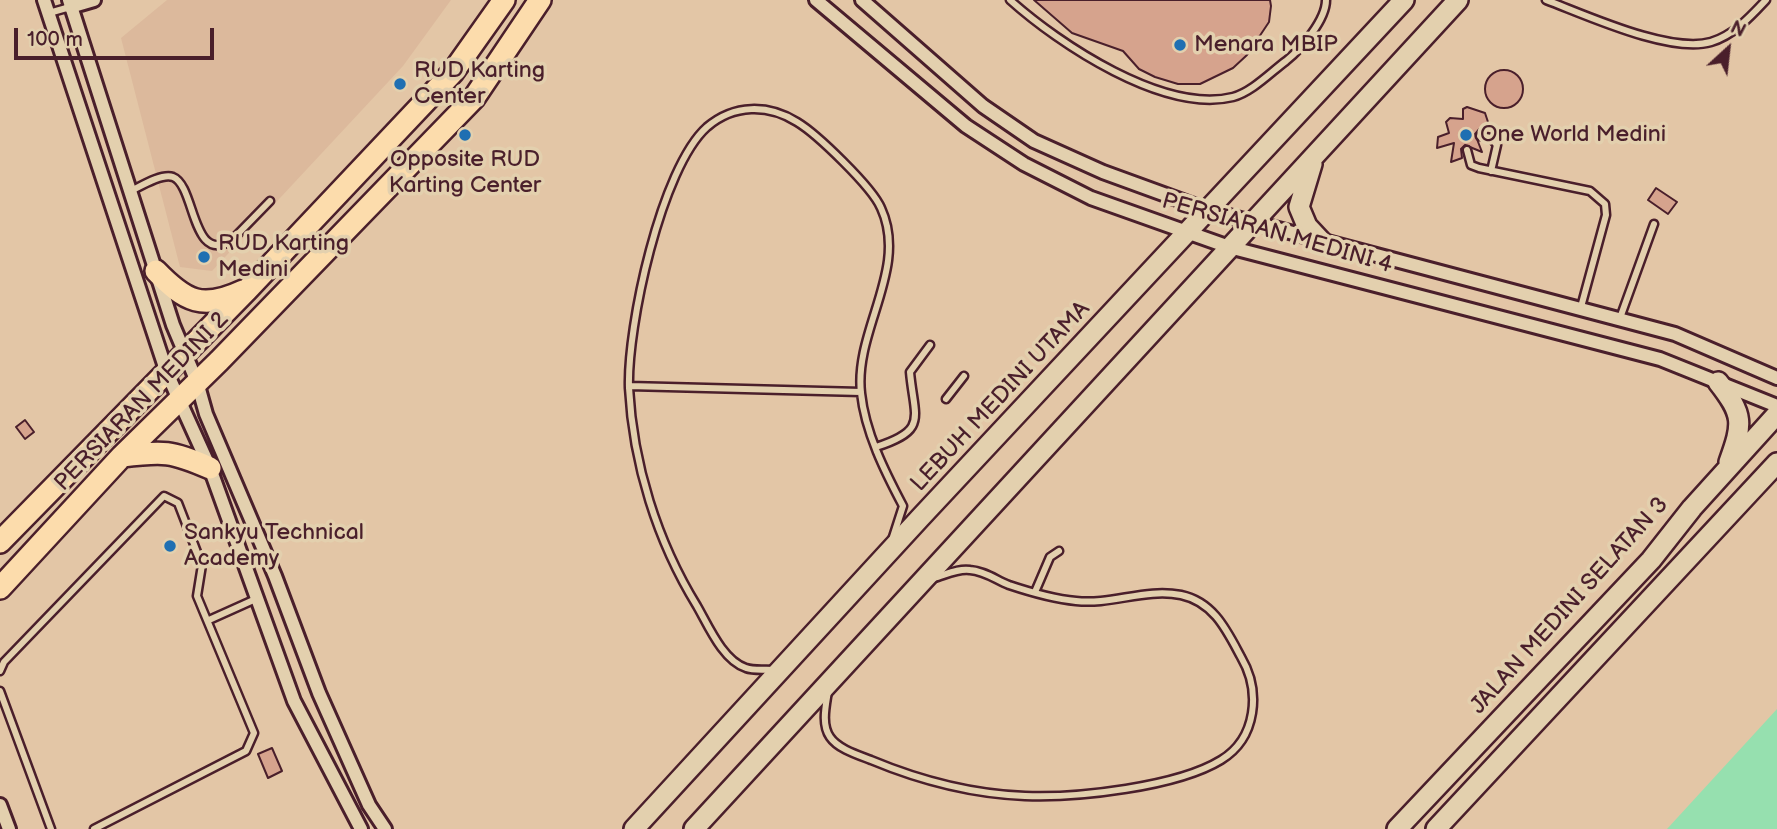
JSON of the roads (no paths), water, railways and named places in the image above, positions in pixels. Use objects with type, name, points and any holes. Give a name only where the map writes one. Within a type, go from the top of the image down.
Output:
[{"type":"main road","name":"PERSIARAN MEDINI 2","points":[[0,542],[247,290],[453,72],[504,0]]},
{"type":"main road","name":"PERSIARAN MEDINI 2","points":[[0,588],[177,399],[197,382],[474,98],[540,0]]},
{"type":"main road","name":"LEBUH MEDINI UTAMA","points":[[634,829],[779,670],[1405,0]]},
{"type":"main road","points":[[695,829],[1458,0]]},
{"type":"main road","points":[[1316,153],[1299,207],[1307,226],[1321,241]]},
{"type":"main road","points":[[156,271],[177,293],[193,301],[219,300],[247,290]]},
{"type":"main road","points":[[1718,382],[1740,414],[1741,425],[1727,470]]},
{"type":"main road","name":"JALAN MEDINI SELATAN 3","points":[[1398,829],[1651,561],[1777,414]]},
{"type":"main road","points":[[122,456],[161,451],[183,456],[210,468]]},
{"type":"main road","points":[[1436,829],[1775,466]]},
{"type":"street","points":[[44,0],[167,373],[210,468],[295,701],[361,829]]},
{"type":"street","points":[[94,0],[70,3],[156,271],[206,414],[275,576],[319,693],[369,806],[384,829]]},
{"type":"street","name":"PERSIARAN MEDINI 4","points":[[816,0],[966,126],[1024,164],[1091,198],[1229,247],[1660,359],[1777,406]]},
{"type":"street","name":"PERSIARAN MEDINI 4","points":[[862,0],[983,106],[1034,141],[1103,172],[1210,211],[1675,334],[1777,378]]},
{"type":"street","points":[[0,806],[9,829]]},
{"type":"lane","points":[[1010,0],[1069,47],[1128,77],[1171,93],[1213,100],[1237,96],[1295,54],[1317,24],[1326,0]]},
{"type":"lane","points":[[1546,0],[1646,36],[1675,43],[1710,42],[1745,23],[1766,0]]},
{"type":"lane","points":[[48,13],[70,3]]},
{"type":"lane","points":[[779,670],[744,668],[724,651],[684,586],[659,534],[635,439],[629,386],[641,282],[655,229],[691,148],[706,128],[726,115],[751,107],[781,112],[803,125],[868,188],[881,207],[889,235],[889,264],[873,314],[861,392],[876,447],[903,506],[889,552]]},
{"type":"lane","points":[[1480,136],[1490,138],[1497,145],[1491,171]]},
{"type":"lane","points":[[1467,150],[1471,164],[1491,171],[1590,191],[1605,204],[1606,215],[1581,307]]},
{"type":"lane","points":[[131,191],[166,176],[174,177],[181,185],[202,235],[216,244],[225,244],[232,240],[270,201]]},
{"type":"lane","points":[[1620,318],[1654,224]]},
{"type":"lane","points":[[876,447],[902,439],[913,427],[915,418],[910,372],[930,345]]},
{"type":"lane","points":[[947,399],[964,376]]},
{"type":"lane","points":[[629,386],[861,392]]},
{"type":"lane","points":[[0,671],[4,662],[164,496],[178,503],[202,565],[197,596],[254,733],[252,743],[246,751],[94,829]]},
{"type":"lane","points":[[1035,592],[1050,557],[1059,551]]},
{"type":"lane","points":[[829,685],[825,716],[831,740],[894,770],[986,792],[1026,796],[1114,791],[1201,771],[1224,759],[1240,742],[1251,721],[1254,697],[1249,670],[1220,620],[1207,607],[1186,596],[1165,592],[1078,601],[1035,592],[968,569],[924,580]]},
{"type":"lane","points":[[209,620],[258,598]]},
{"type":"lane","points":[[0,691],[51,829]]},
{"type":"place","name":"Menara MBIP","points":[[1180,45]]},
{"type":"place","name":"RUD Karting Center","points":[[400,84]]},
{"type":"place","name":"Opposite RUD Karting Center","points":[[465,135]]},
{"type":"place","name":"One World Medini","points":[[1466,135]]},
{"type":"place","name":"RUD Karting Medini","points":[[204,257]]},
{"type":"place","name":"Sankyu Technical Academy","points":[[170,546]]}]
